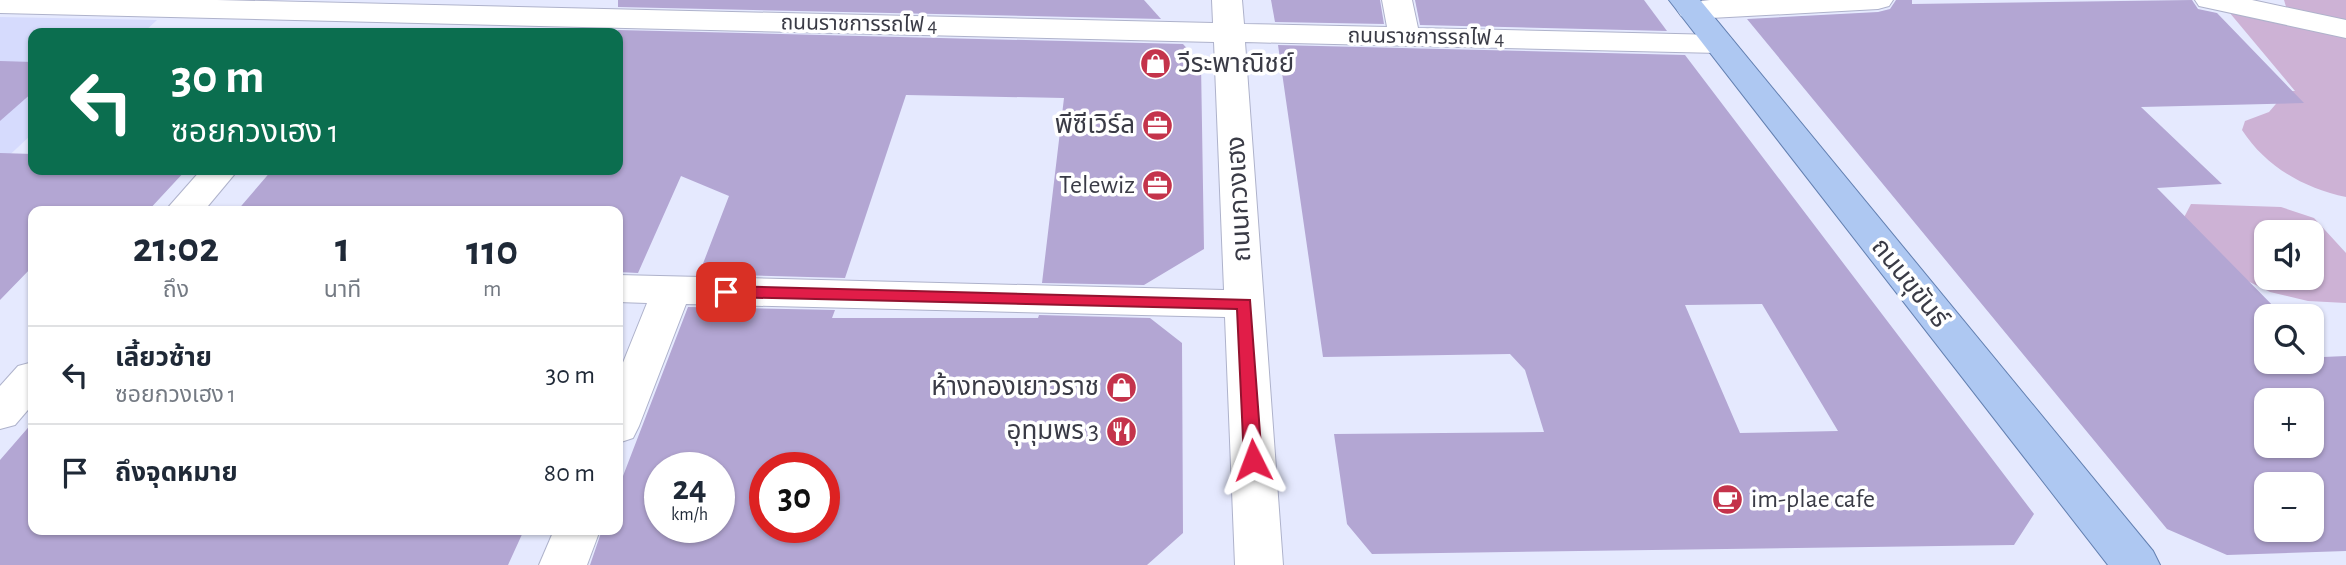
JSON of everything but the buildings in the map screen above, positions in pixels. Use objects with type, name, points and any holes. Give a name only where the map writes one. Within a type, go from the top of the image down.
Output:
[{"type":"main road","name":"ถนนขุขันธ์","points":[[1688,5],[2136,565]]},
{"type":"street","points":[[1397,0],[1405,37]]},
{"type":"street","points":[[1688,5],[1878,0]]},
{"type":"street","points":[[2210,0],[2346,29]]},
{"type":"street","name":"ถนนราชการรถไฟ 4","points":[[0,4],[361,15],[736,10],[1228,16],[1405,37],[1719,44]]},
{"type":"street","name":"ถนนกวงเฮง","points":[[1228,16],[1259,565]]},
{"type":"street","points":[[187,206],[215,175]]},
{"type":"street","points":[[623,289],[1244,304]]},
{"type":"street","points":[[623,413],[672,290]]},
{"type":"street","points":[[0,414],[28,383]]},
{"type":"street","points":[[563,565],[575,535]]},
{"type":"shaded area","points":[[2284,0],[2346,0],[2346,23],[2287,10]]},
{"type":"shaded area","points":[[2224,6],[2346,33],[2346,197],[2315,188],[2287,174],[2262,155],[2242,130],[2245,121],[2269,112],[2287,91],[2295,91]]},
{"type":"shaded area","points":[[0,17],[157,20],[148,28],[28,28],[28,138],[0,164]]},
{"type":"shaded area","points":[[2191,204],[2281,207],[2316,220],[2254,220],[2254,284],[2192,254],[2178,229]]},
{"type":"shaded area","points":[[2324,229],[2346,253],[2346,303],[2308,301],[2266,290],[2324,290]]},
{"type":"place","name":"วีระพาณิชย์","points":[[1155,64]]},
{"type":"place","name":"พีซีเวิร์ล","points":[[1158,125]]},
{"type":"place","name":"Telewiz","points":[[1158,185]]},
{"type":"place","name":"ห้างทองเยาวราช","points":[[1122,387]]},
{"type":"place","name":"อุทุมพร 3","points":[[1122,431]]},
{"type":"place","name":"im-plae cafe","points":[[1728,499]]},
{"type":"route","points":[[726,292],[1244,304],[1253,460]]}]
